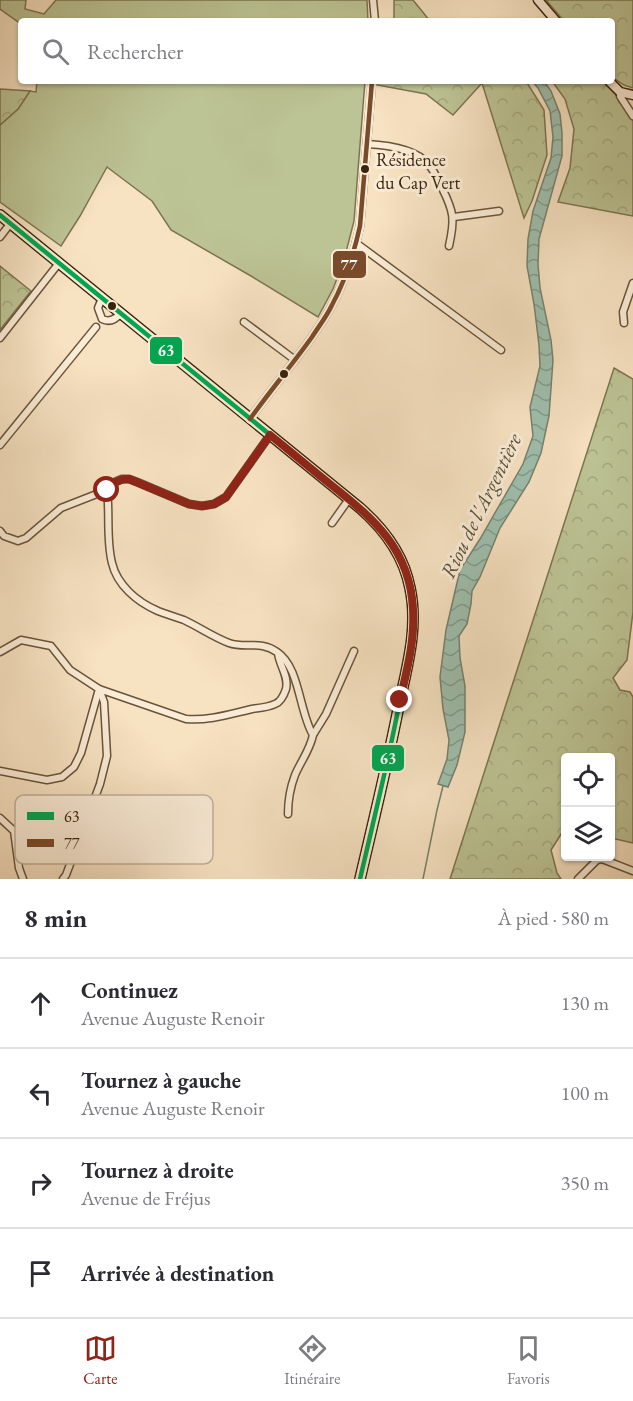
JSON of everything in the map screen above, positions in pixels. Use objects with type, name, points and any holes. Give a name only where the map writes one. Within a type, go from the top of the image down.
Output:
[{"type":"main road","points":[[538,0],[553,18]]},
{"type":"main road","points":[[612,84],[620,92],[633,95]]},
{"type":"main road","points":[[0,216],[5,224],[59,263],[372,518],[391,542],[407,574],[413,608],[413,624],[409,662],[360,879]]},
{"type":"street","points":[[373,0],[375,18]]},
{"type":"street","points":[[250,419],[295,360],[332,305],[349,266],[356,243],[362,206],[372,84]]},
{"type":"street","points":[[620,92],[620,96],[633,116]]},
{"type":"street","points":[[367,144],[396,147],[419,156],[427,162],[447,198],[454,218],[449,246]]},
{"type":"street","points":[[454,218],[499,211]]},
{"type":"street","points":[[0,237],[5,224]]},
{"type":"street","points":[[356,243],[501,350]]},
{"type":"street","points":[[0,338],[59,263]]},
{"type":"street","points":[[624,323],[623,312],[633,283]]},
{"type":"street","points":[[100,322],[98,308],[102,298]]},
{"type":"street","points":[[0,445],[100,322],[113,320],[121,313]]},
{"type":"street","points":[[244,322],[295,360]]},
{"type":"street","points":[[0,531],[4,536],[18,541],[26,538],[62,508],[107,490],[122,479],[129,479],[189,504],[202,506],[214,504],[226,497],[270,435]]},
{"type":"street","points":[[107,490],[112,564],[119,581],[128,592],[157,611],[184,620],[229,643],[240,646],[266,646],[278,652],[289,664],[308,727],[313,735]]},
{"type":"street","points":[[333,523],[349,499]]},
{"type":"street","points":[[0,652],[21,640],[51,646],[70,670],[99,689],[186,719],[199,720],[263,707],[280,701],[284,695],[286,678],[278,659],[278,652]]},
{"type":"street","points":[[288,814],[288,802],[295,776],[354,651]]},
{"type":"street","points":[[0,771],[46,780],[62,777],[74,767],[81,753],[99,689]]},
{"type":"street","points":[[96,795],[107,756],[104,702],[99,689]]},
{"type":"street","points":[[0,818],[14,831],[15,838]]},
{"type":"street","points":[[578,879],[597,860],[602,859],[633,871]]},
{"type":"street","points":[[18,864],[23,879]]},
{"type":"street","points":[[63,879],[70,864]]},
{"type":"green space","points":[[0,0],[26,0],[25,9],[44,14],[56,0],[367,0],[368,18],[18,18],[18,22],[0,9]]},
{"type":"green space","points":[[394,0],[413,0],[428,18],[394,18]]},
{"type":"green space","points":[[546,0],[633,0],[633,88],[615,79],[615,18],[561,18]]},
{"type":"green space","points":[[37,84],[365,84],[354,221],[344,260],[333,289],[318,317],[171,230],[152,201],[107,167],[61,246],[0,202],[0,125],[18,109],[30,91],[36,92]]},
{"type":"green space","points":[[481,84],[453,115],[426,94],[377,85]]},
{"type":"green space","points":[[482,84],[528,84],[544,110],[547,155],[524,218]]},
{"type":"green space","points":[[554,84],[607,84],[619,98],[633,121],[633,216],[558,202],[570,168],[574,129],[565,99]]},
{"type":"green space","points":[[0,89],[30,91],[18,109],[0,125]]},
{"type":"green space","points":[[0,266],[31,291],[0,330]]},
{"type":"green space","points":[[614,368],[633,379],[633,612],[627,660],[613,678],[620,690],[630,692],[633,697],[633,843],[615,839],[615,753],[561,753],[561,834],[551,850],[557,873],[561,879],[450,879]]},
{"type":"water","points":[[535,84],[546,84],[551,91],[560,114],[562,133],[562,156],[539,239],[540,288],[553,360],[549,416],[541,453],[529,482],[500,528],[472,591],[467,624],[459,636],[465,686],[465,732],[457,765],[448,787],[438,784],[447,759],[449,740],[440,677],[446,630],[460,570],[523,464],[533,436],[530,407],[540,366],[534,304],[527,266],[528,239],[533,211],[551,158],[553,137],[550,111]]},
{"type":"waterway","name":"Riou de l'Argentière","points":[[423,879],[443,786]]},
{"type":"transit line","name":"77","points":[[250,419],[325,317],[349,267],[360,226],[372,84]]},
{"type":"transit line","name":"63","points":[[0,215],[360,508],[385,534],[398,554],[410,588],[412,634],[408,665],[360,879]]},
{"type":"place","name":"Résidence du Cap Vert","points":[[365,169]]},
{"type":"route","points":[[107,490],[115,482],[129,479],[189,504],[202,506],[214,504],[226,497],[270,435],[372,518],[391,542],[401,561],[410,587],[413,624],[409,662],[400,700]]}]
